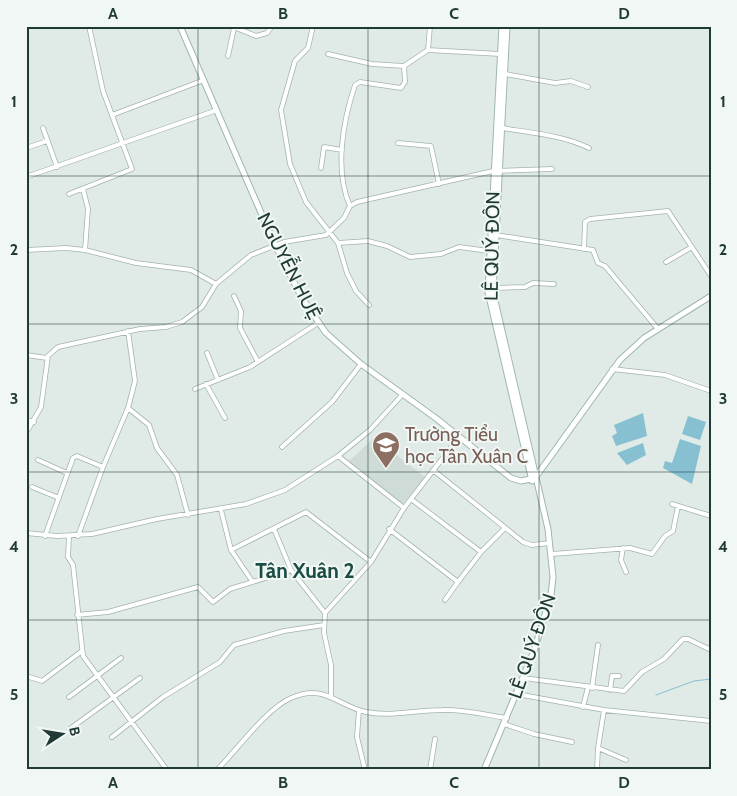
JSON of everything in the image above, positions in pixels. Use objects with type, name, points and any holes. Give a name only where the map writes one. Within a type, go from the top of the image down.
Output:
[{"type":"main road","name":"NGUYỄN HUỆ","points":[[180,26],[275,245],[318,323],[335,343],[361,364],[459,436],[511,478],[518,481],[533,479]]},
{"type":"main road","name":"LÊ QUÝ ĐÔN","points":[[502,26],[496,171],[496,235],[492,288],[503,352]]},
{"type":"main road","name":"LÊ QUÝ ĐÔN","points":[[484,770],[540,634],[551,595],[552,554],[550,543],[488,292],[489,252],[506,74],[507,26]]},
{"type":"main road","points":[[533,479],[612,369],[644,338],[711,296]]},
{"type":"street","points":[[70,194],[131,171],[104,91],[89,26]]},
{"type":"street","points":[[228,56],[232,27],[256,36],[267,33],[272,26]]},
{"type":"street","points":[[313,26],[308,48],[295,61],[281,110],[291,169],[306,202],[338,243],[350,281],[360,297],[369,305]]},
{"type":"street","points":[[428,50],[430,26]]},
{"type":"street","points":[[328,54],[372,64],[404,66],[428,50],[500,54]]},
{"type":"street","points":[[26,433],[34,422],[42,401],[47,358],[54,349],[62,345],[128,332],[166,327],[182,322],[202,307],[216,284],[252,255],[275,245],[319,237],[330,232],[344,218],[350,206],[342,175],[342,150],[346,121],[355,85],[360,82],[401,88],[405,82],[404,66]]},
{"type":"street","points":[[506,74],[555,83],[571,81],[588,87]]},
{"type":"street","points":[[112,115],[204,80]]},
{"type":"street","points":[[26,177],[217,110]]},
{"type":"street","points":[[43,128],[56,167]]},
{"type":"street","points":[[502,128],[547,135],[575,142],[589,148]]},
{"type":"street","points":[[26,148],[47,141]]},
{"type":"street","points":[[398,143],[431,146],[439,184]]},
{"type":"street","points":[[321,168],[324,147],[342,150]]},
{"type":"street","points":[[350,206],[373,198],[496,171],[552,170]]},
{"type":"street","points":[[83,189],[88,209],[85,250]]},
{"type":"street","points":[[584,249],[585,222],[590,219],[666,211],[711,276]]},
{"type":"street","points":[[496,235],[595,251],[598,263],[605,266],[658,328]]},
{"type":"street","points":[[338,243],[368,241],[387,246],[410,257],[441,254],[459,247],[489,252]]},
{"type":"street","points":[[666,262],[692,247]]},
{"type":"street","points":[[26,250],[66,248],[85,250],[136,263],[191,270],[216,284]]},
{"type":"street","points":[[492,288],[525,287],[533,283],[554,284]]},
{"type":"street","points":[[234,296],[241,311],[240,328],[258,362]]},
{"type":"street","points":[[195,389],[258,362],[318,323]]},
{"type":"street","points":[[78,536],[102,467],[128,408],[136,381],[128,332]]},
{"type":"street","points":[[206,353],[218,380]]},
{"type":"street","points":[[26,355],[47,358]]},
{"type":"street","points":[[282,447],[332,402],[361,364]]},
{"type":"street","points":[[612,369],[665,375],[711,391]]},
{"type":"street","points":[[206,384],[225,418]]},
{"type":"street","points":[[26,533],[45,536],[78,536],[106,532],[157,519],[221,510],[273,496],[338,456],[370,430],[402,395]]},
{"type":"street","points":[[128,408],[149,426],[157,448],[177,475],[188,515]]},
{"type":"street","points":[[26,420],[34,422]]},
{"type":"street","points":[[331,696],[331,663],[324,625],[325,613],[370,562],[389,529],[410,499],[459,436]]},
{"type":"street","points":[[45,536],[67,473],[75,456],[102,467]]},
{"type":"street","points":[[338,456],[404,508]]},
{"type":"street","points":[[38,460],[67,473]]},
{"type":"street","points":[[433,470],[523,542],[532,545],[550,543]]},
{"type":"street","points":[[32,487],[59,498]]},
{"type":"street","points":[[410,499],[481,552]]},
{"type":"street","points":[[672,504],[711,516]]},
{"type":"street","points":[[552,554],[623,548],[630,548],[648,554],[654,552],[665,536],[672,531],[678,506]]},
{"type":"street","points":[[221,510],[231,550],[252,581]]},
{"type":"street","points":[[231,550],[302,513],[308,513],[370,562]]},
{"type":"street","points":[[445,600],[481,552],[505,528]]},
{"type":"street","points":[[274,529],[291,570],[325,613]]},
{"type":"street","points":[[389,529],[458,582]]},
{"type":"street","points":[[69,536],[68,557],[73,565],[82,651],[97,676],[168,770]]},
{"type":"street","points":[[623,548],[622,560],[626,572]]},
{"type":"street","points":[[77,615],[108,612],[198,587],[213,602],[225,592],[252,581],[291,570]]},
{"type":"street","points":[[112,737],[163,697],[220,662],[234,645],[284,630],[324,625]]},
{"type":"street","points":[[523,678],[618,692],[627,689],[642,672],[664,659],[682,639],[688,639],[711,650]]},
{"type":"street","points":[[584,707],[590,687],[598,644]]},
{"type":"street","points":[[26,676],[42,680],[82,651]]},
{"type":"street","points":[[69,697],[121,658]]},
{"type":"street","points":[[610,690],[612,676],[619,676]]},
{"type":"street","points":[[70,728],[114,699],[140,678]]},
{"type":"street","points":[[217,770],[282,702],[306,694],[331,696],[359,710],[384,713],[450,710],[507,718]]},
{"type":"street","points":[[516,694],[604,710],[711,721]]},
{"type":"street","points":[[359,710],[357,737],[366,770]]},
{"type":"street","points":[[597,770],[598,748],[604,710]]},
{"type":"street","points":[[504,724],[534,734],[572,742]]},
{"type":"street","points":[[430,770],[435,739]]},
{"type":"street","points":[[598,748],[626,760]]},
{"type":"shaded area","name":"Trường Tiểu học Tân Xuân C","points":[[374,438],[425,477],[402,505],[348,462]]},
{"type":"water","points":[[643,413],[647,436],[616,446],[612,436],[617,433],[614,425]]},
{"type":"water","points":[[688,416],[706,422],[700,440],[682,434]]},
{"type":"water","points":[[680,439],[701,446],[692,484],[663,468],[665,461],[672,463]]},
{"type":"water","points":[[643,443],[646,455],[627,465],[617,453]]},
{"type":"waterway","points":[[656,695],[694,681],[711,679]]},
{"type":"place","name":"Trường Tiểu học Tân Xuân C","points":[[386,469]]},
{"type":"district","name":"Tân Xuân 2","points":[[305,570]]}]
